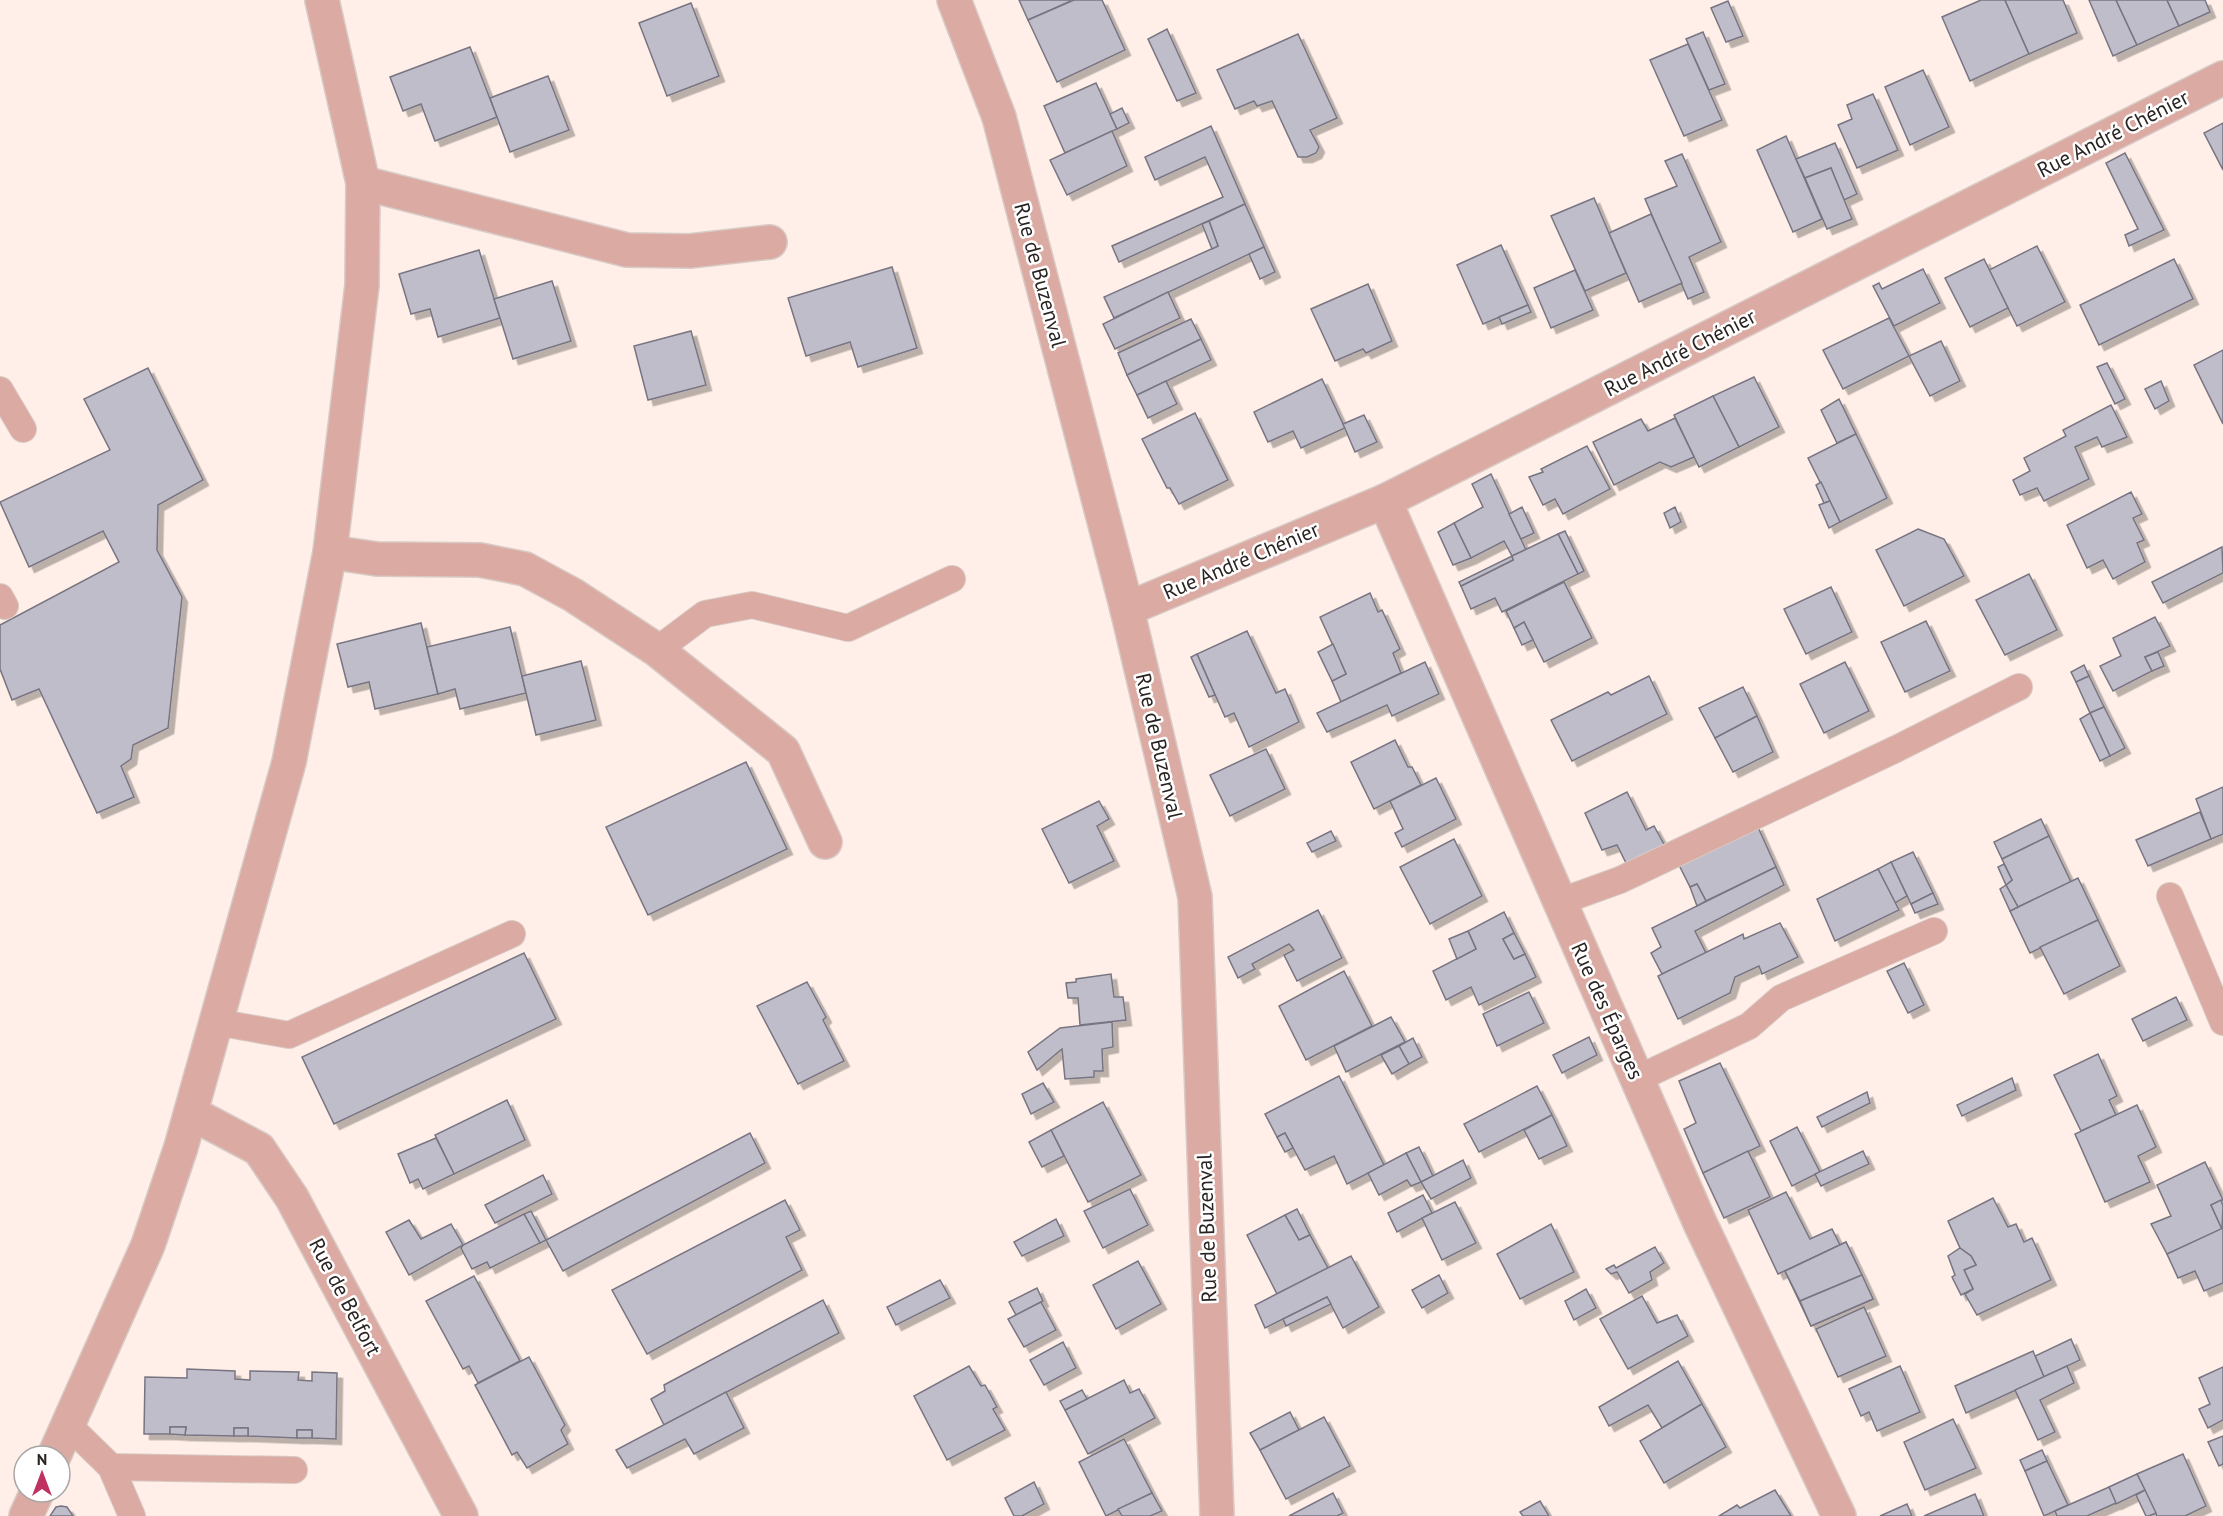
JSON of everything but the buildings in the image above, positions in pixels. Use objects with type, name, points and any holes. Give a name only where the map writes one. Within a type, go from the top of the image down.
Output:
[{"type":"street","points":[[60,1444],[148,1245],[191,1113],[289,762],[330,552],[362,285],[363,183],[322,0]]},
{"type":"street","name":"Rue de Buzenval","points":[[954,0],[999,117],[1128,609],[1195,897],[1217,1516]]},
{"type":"street","name":"Rue André Chénier","points":[[1128,609],[1385,501],[2223,78]]},
{"type":"street","points":[[363,183],[627,250],[690,251],[770,242]]},
{"type":"street","name":"Rue des Éparges","points":[[1385,501],[1700,1223],[1839,1516]]},
{"type":"street","points":[[330,552],[377,559],[480,560],[525,569],[573,595],[657,650],[783,751],[825,842]]},
{"type":"street","name":"Rue de Belfort","points":[[191,1113],[259,1149],[292,1198],[461,1516]]},
{"type":"lane","points":[[0,390],[23,429]]},
{"type":"lane","points":[[657,650],[705,614],[752,605],[848,628],[952,579]]},
{"type":"lane","points":[[1559,902],[1630,875],[1896,749],[2019,687]]},
{"type":"lane","points":[[2170,896],[2223,1022]]},
{"type":"lane","points":[[1636,1079],[1749,1026],[1781,998],[1934,931]]},
{"type":"lane","points":[[216,1022],[289,1035],[512,934]]},
{"type":"lane","points":[[69,1425],[111,1467],[132,1516]]},
{"type":"lane","points":[[111,1467],[294,1470]]}]
